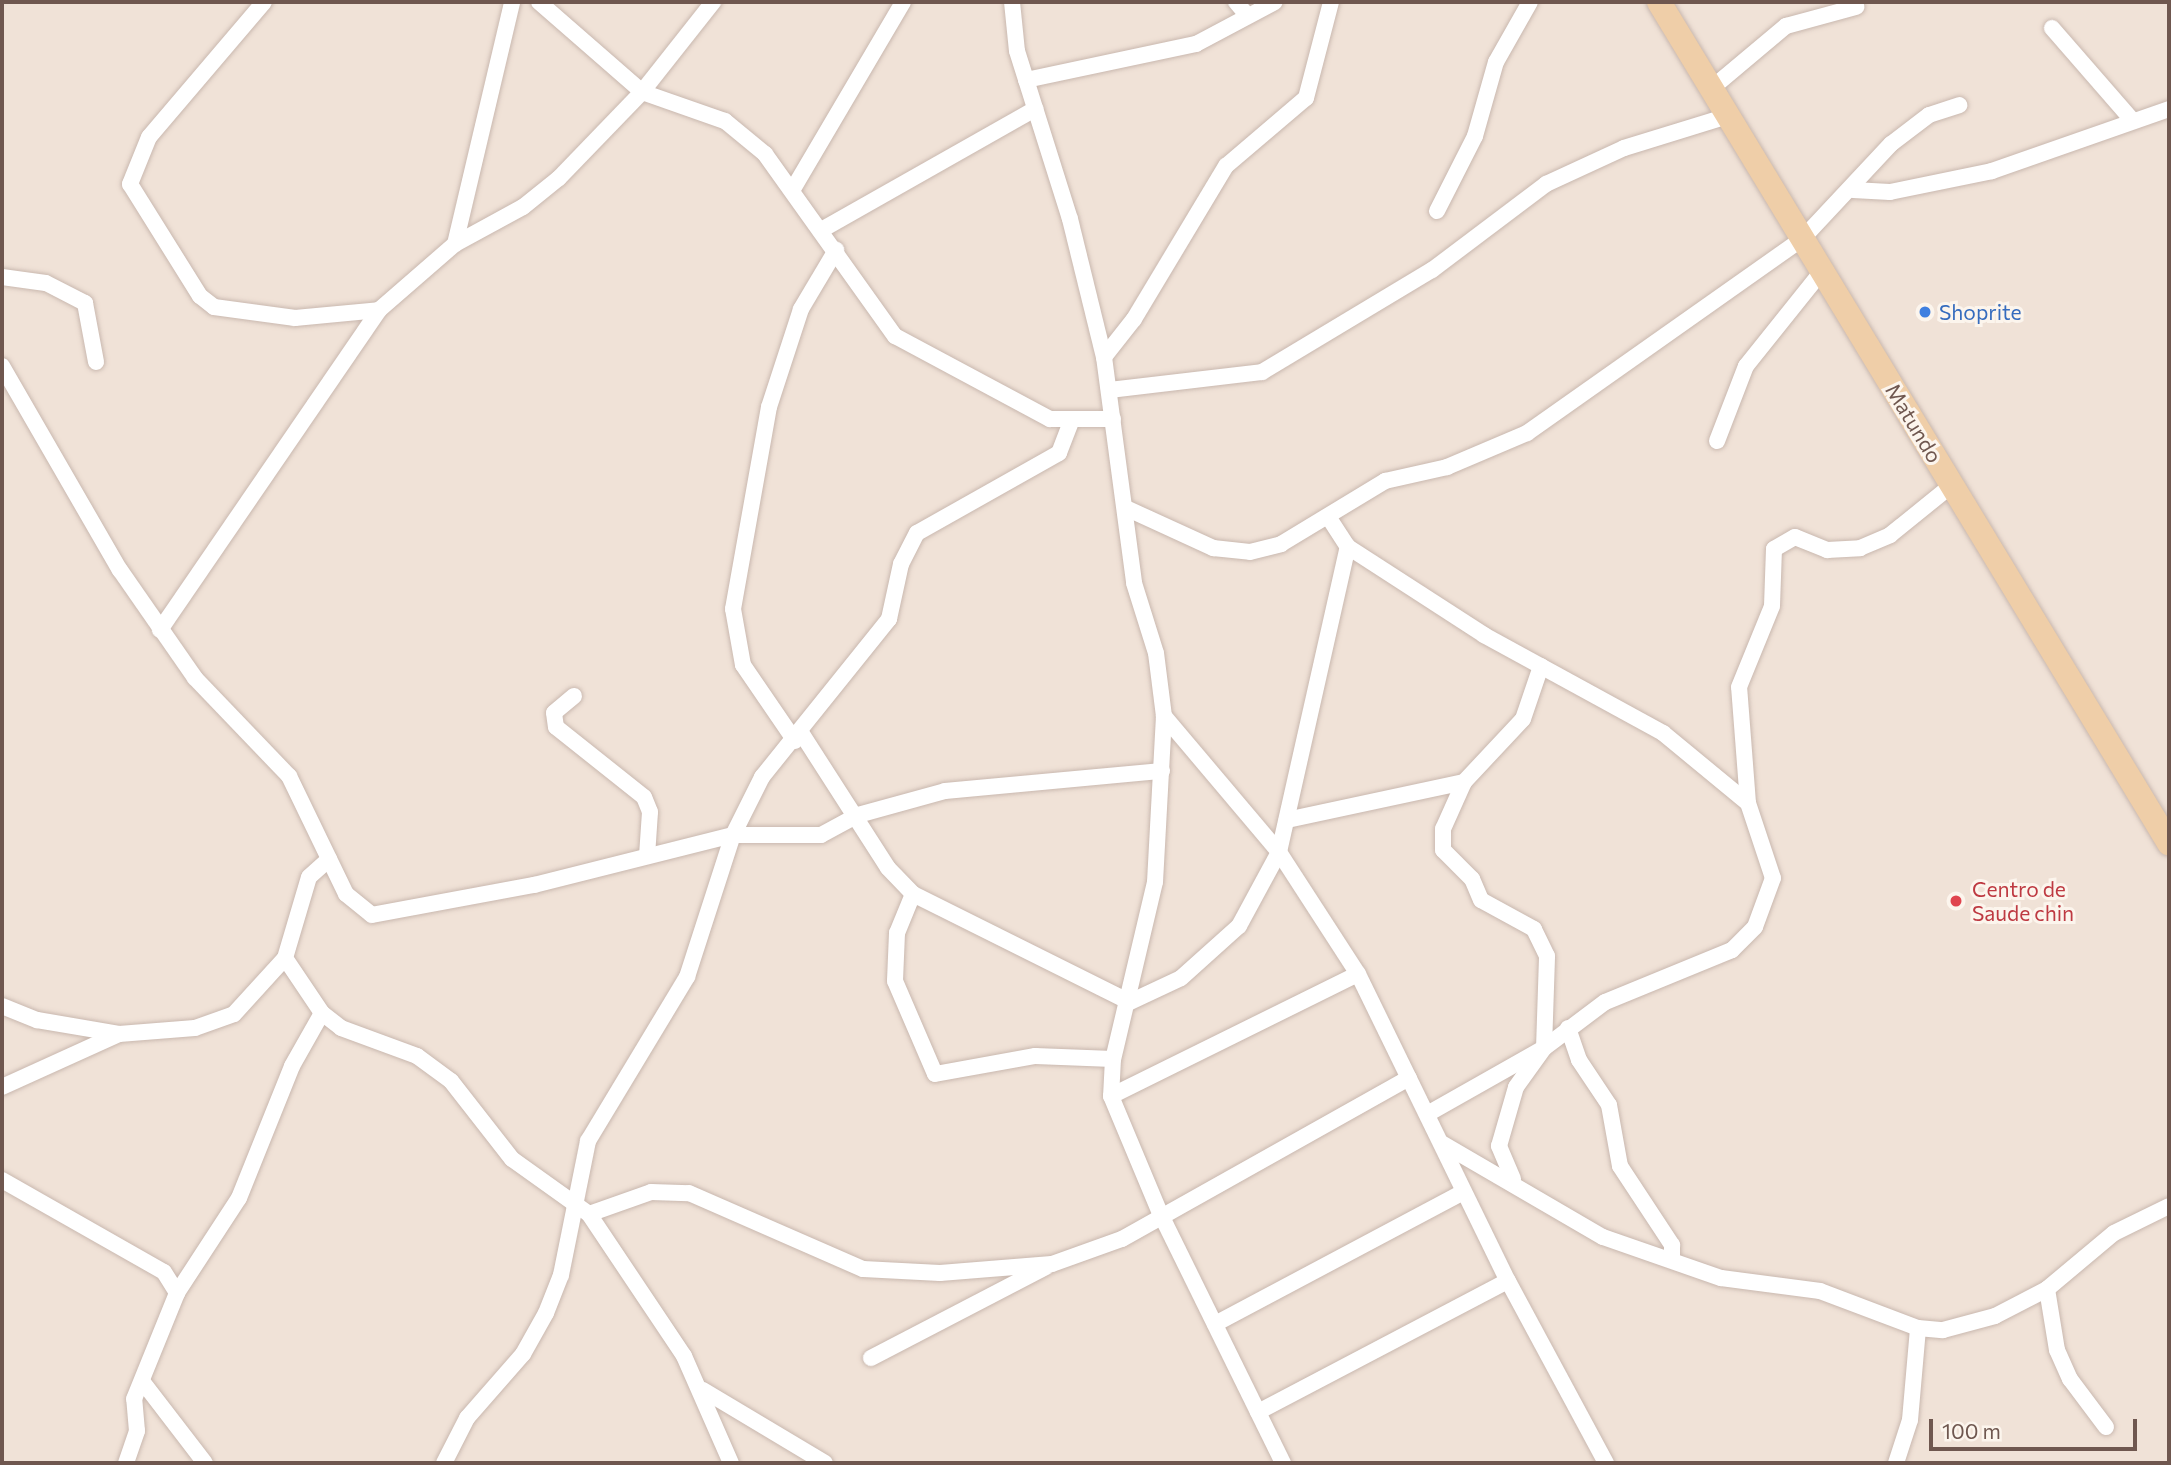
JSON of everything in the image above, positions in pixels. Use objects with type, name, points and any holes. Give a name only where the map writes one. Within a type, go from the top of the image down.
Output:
[{"type":"main road","name":"Matundo","points":[[1659,2],[2168,839]]},
{"type":"street","points":[[264,2],[149,137],[130,184],[200,296],[214,307],[295,318],[379,310]]},
{"type":"street","points":[[455,244],[512,2]]},
{"type":"street","points":[[539,2],[642,92],[725,121],[793,188],[895,336],[1049,419],[1070,424],[1113,419]]},
{"type":"street","points":[[160,630],[379,310],[455,244],[523,207],[642,92],[713,2]]},
{"type":"street","points":[[793,188],[904,2]]},
{"type":"street","points":[[1012,2],[1026,80],[1104,357],[1128,509],[1134,583],[1156,653],[1164,716],[1155,882],[1130,1002],[1113,1059],[1111,1096],[1160,1213],[1283,1463]]},
{"type":"street","points":[[1236,2],[1247,15]]},
{"type":"street","points":[[1026,80],[1196,44],[1275,2]]},
{"type":"street","points":[[1104,357],[1135,319],[1226,166],[1306,98],[1331,2]]},
{"type":"street","points":[[1437,211],[1475,136],[1496,62],[1530,2]]},
{"type":"street","points":[[1712,88],[1786,26],[1856,7]]},
{"type":"street","points":[[2052,27],[2132,120]]},
{"type":"street","points":[[1128,509],[1213,548],[1250,552],[1281,544],[1329,518],[1385,481],[1447,467],[1527,433],[1802,238],[1853,190],[1902,134],[1959,105]]},
{"type":"street","points":[[823,229],[1035,109]]},
{"type":"street","points":[[1853,190],[1890,192],[1992,171],[2169,109]]},
{"type":"street","points":[[1109,390],[1262,372],[1432,270],[1546,184],[1623,148],[1728,116]]},
{"type":"street","points":[[836,250],[802,309],[769,407],[733,609],[743,665],[858,816],[888,868],[913,894],[1130,1002]]},
{"type":"street","points":[[1717,441],[1746,366],[1822,271]]},
{"type":"street","points":[[2,277],[46,283],[85,303],[96,362]]},
{"type":"street","points":[[2,366],[160,630],[195,678],[289,776],[351,902],[386,915],[733,835],[821,835],[858,816],[944,790],[1162,771]]},
{"type":"street","points":[[450,1461],[467,1419],[523,1354],[546,1313],[561,1275],[572,1202],[597,1122],[687,977],[733,835],[762,777],[799,738],[889,619],[901,564],[918,533],[1059,453],[1070,424]]},
{"type":"street","points":[[1429,1113],[1544,1048],[1605,1002],[1710,963],[1755,927],[1773,878],[1748,803],[1739,687],[1772,607],[1774,549],[1795,537],[1827,550],[1860,548],[1890,535],[1952,485]]},
{"type":"street","points":[[1329,518],[1348,547],[1541,666],[1639,715],[1748,803]]},
{"type":"street","points":[[1130,1002],[1181,978],[1239,926],[1279,852],[1348,547]]},
{"type":"street","points":[[1514,1181],[1502,1162],[1502,1126],[1516,1087],[1544,1048],[1548,982],[1542,939],[1492,911],[1443,849],[1446,815],[1464,782],[1523,719],[1541,666]]},
{"type":"street","points":[[574,696],[554,713],[556,727],[644,797],[650,812],[647,856]]},
{"type":"street","points":[[1164,716],[1279,852],[1358,974],[1429,1113],[1463,1192],[1508,1281],[1606,1463]]},
{"type":"street","points":[[1287,820],[1464,782]]},
{"type":"street","points":[[2,1006],[37,1020],[119,1034],[195,1028],[234,1014],[285,958],[309,877],[329,859]]},
{"type":"street","points":[[913,894],[897,933],[895,981],[935,1074],[1035,1056],[1113,1059]]},
{"type":"street","points":[[285,958],[322,1013],[341,1028],[417,1056],[451,1080],[512,1159],[589,1214],[703,1390],[731,1463]]},
{"type":"street","points":[[1111,1096],[1358,974]]},
{"type":"street","points":[[127,1463],[137,1431],[132,1404],[177,1293],[239,1198],[276,1100],[322,1013]]},
{"type":"street","points":[[1568,1028],[1579,1060],[1609,1105],[1620,1166],[1671,1245],[1672,1259]]},
{"type":"street","points":[[2,1087],[119,1034]]},
{"type":"street","points":[[589,1214],[651,1192],[689,1194],[863,1269],[940,1273],[1052,1264],[1089,1254],[1409,1078]]},
{"type":"street","points":[[1443,1144],[1514,1181],[1548,1208],[1603,1237],[1721,1278],[1820,1291],[1918,1328],[1943,1330],[1995,1316],[2047,1289],[2114,1233],[2169,1206]]},
{"type":"street","points":[[2,1180],[164,1272],[177,1293]]},
{"type":"street","points":[[1215,1324],[1463,1192]]},
{"type":"street","points":[[871,1358],[1052,1264]]},
{"type":"street","points":[[1258,1412],[1508,1281]]},
{"type":"street","points":[[2047,1289],[2057,1350],[2070,1379],[2106,1427]]},
{"type":"street","points":[[1896,1463],[1910,1420],[1918,1328]]},
{"type":"street","points":[[142,1381],[205,1463]]},
{"type":"street","points":[[703,1390],[825,1463]]},
{"type":"shaded area","points":[[2,2],[2169,2],[2169,1463],[2,1463]]},
{"type":"place","name":"Shoprite","points":[[1925,312]]},
{"type":"place","name":"Centro de Saude chin","points":[[1956,901]]}]
